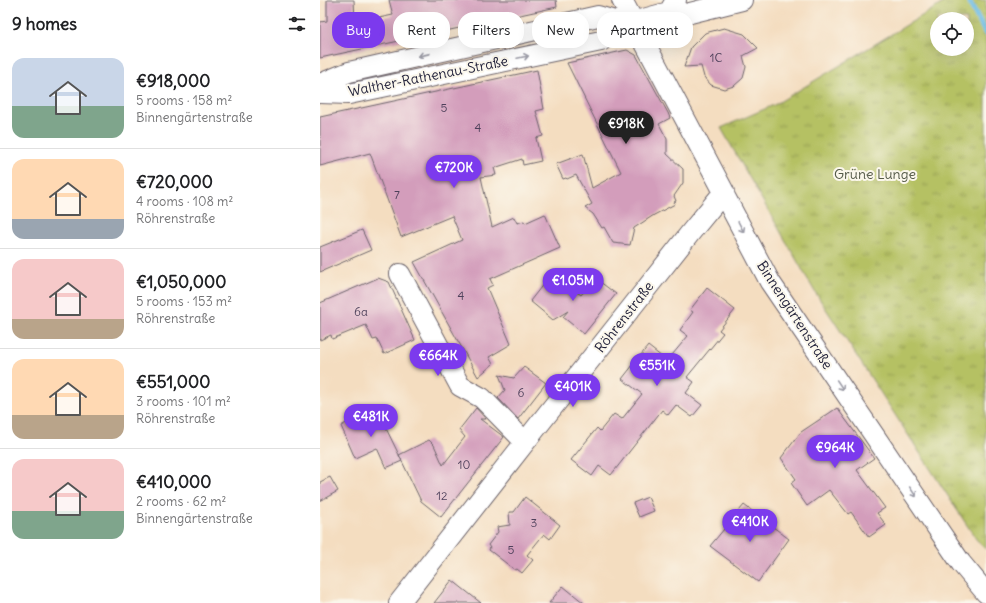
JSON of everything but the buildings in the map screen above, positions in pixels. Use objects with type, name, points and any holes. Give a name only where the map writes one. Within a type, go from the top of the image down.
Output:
[{"type":"street","name":"Binnengärtenstraße","points":[[622,0],[626,12]]},
{"type":"street","name":"Walther-Rathenau-Straße","points":[[658,12],[673,6],[678,16],[742,0]]},
{"type":"street","name":"Walther-Rathenau-Straße","points":[[320,84],[348,72],[597,16]]},
{"type":"street","name":"Walther-Rathenau-Straße","points":[[320,93],[348,94],[597,41]]},
{"type":"street","name":"Binnengärtenstraße","points":[[644,48],[724,192],[723,193],[770,282],[961,563],[986,593]]},
{"type":"street","name":"Röhrenstraße","points":[[399,603],[723,193]]},
{"type":"street","points":[[400,274],[460,386],[482,398],[525,442]]},
{"type":"green space","name":"Grüne Lunge","points":[[948,0],[986,0],[986,550],[976,539],[815,292],[721,128],[776,104]]},
{"type":"waterway","points":[[968,0],[986,34]]}]
